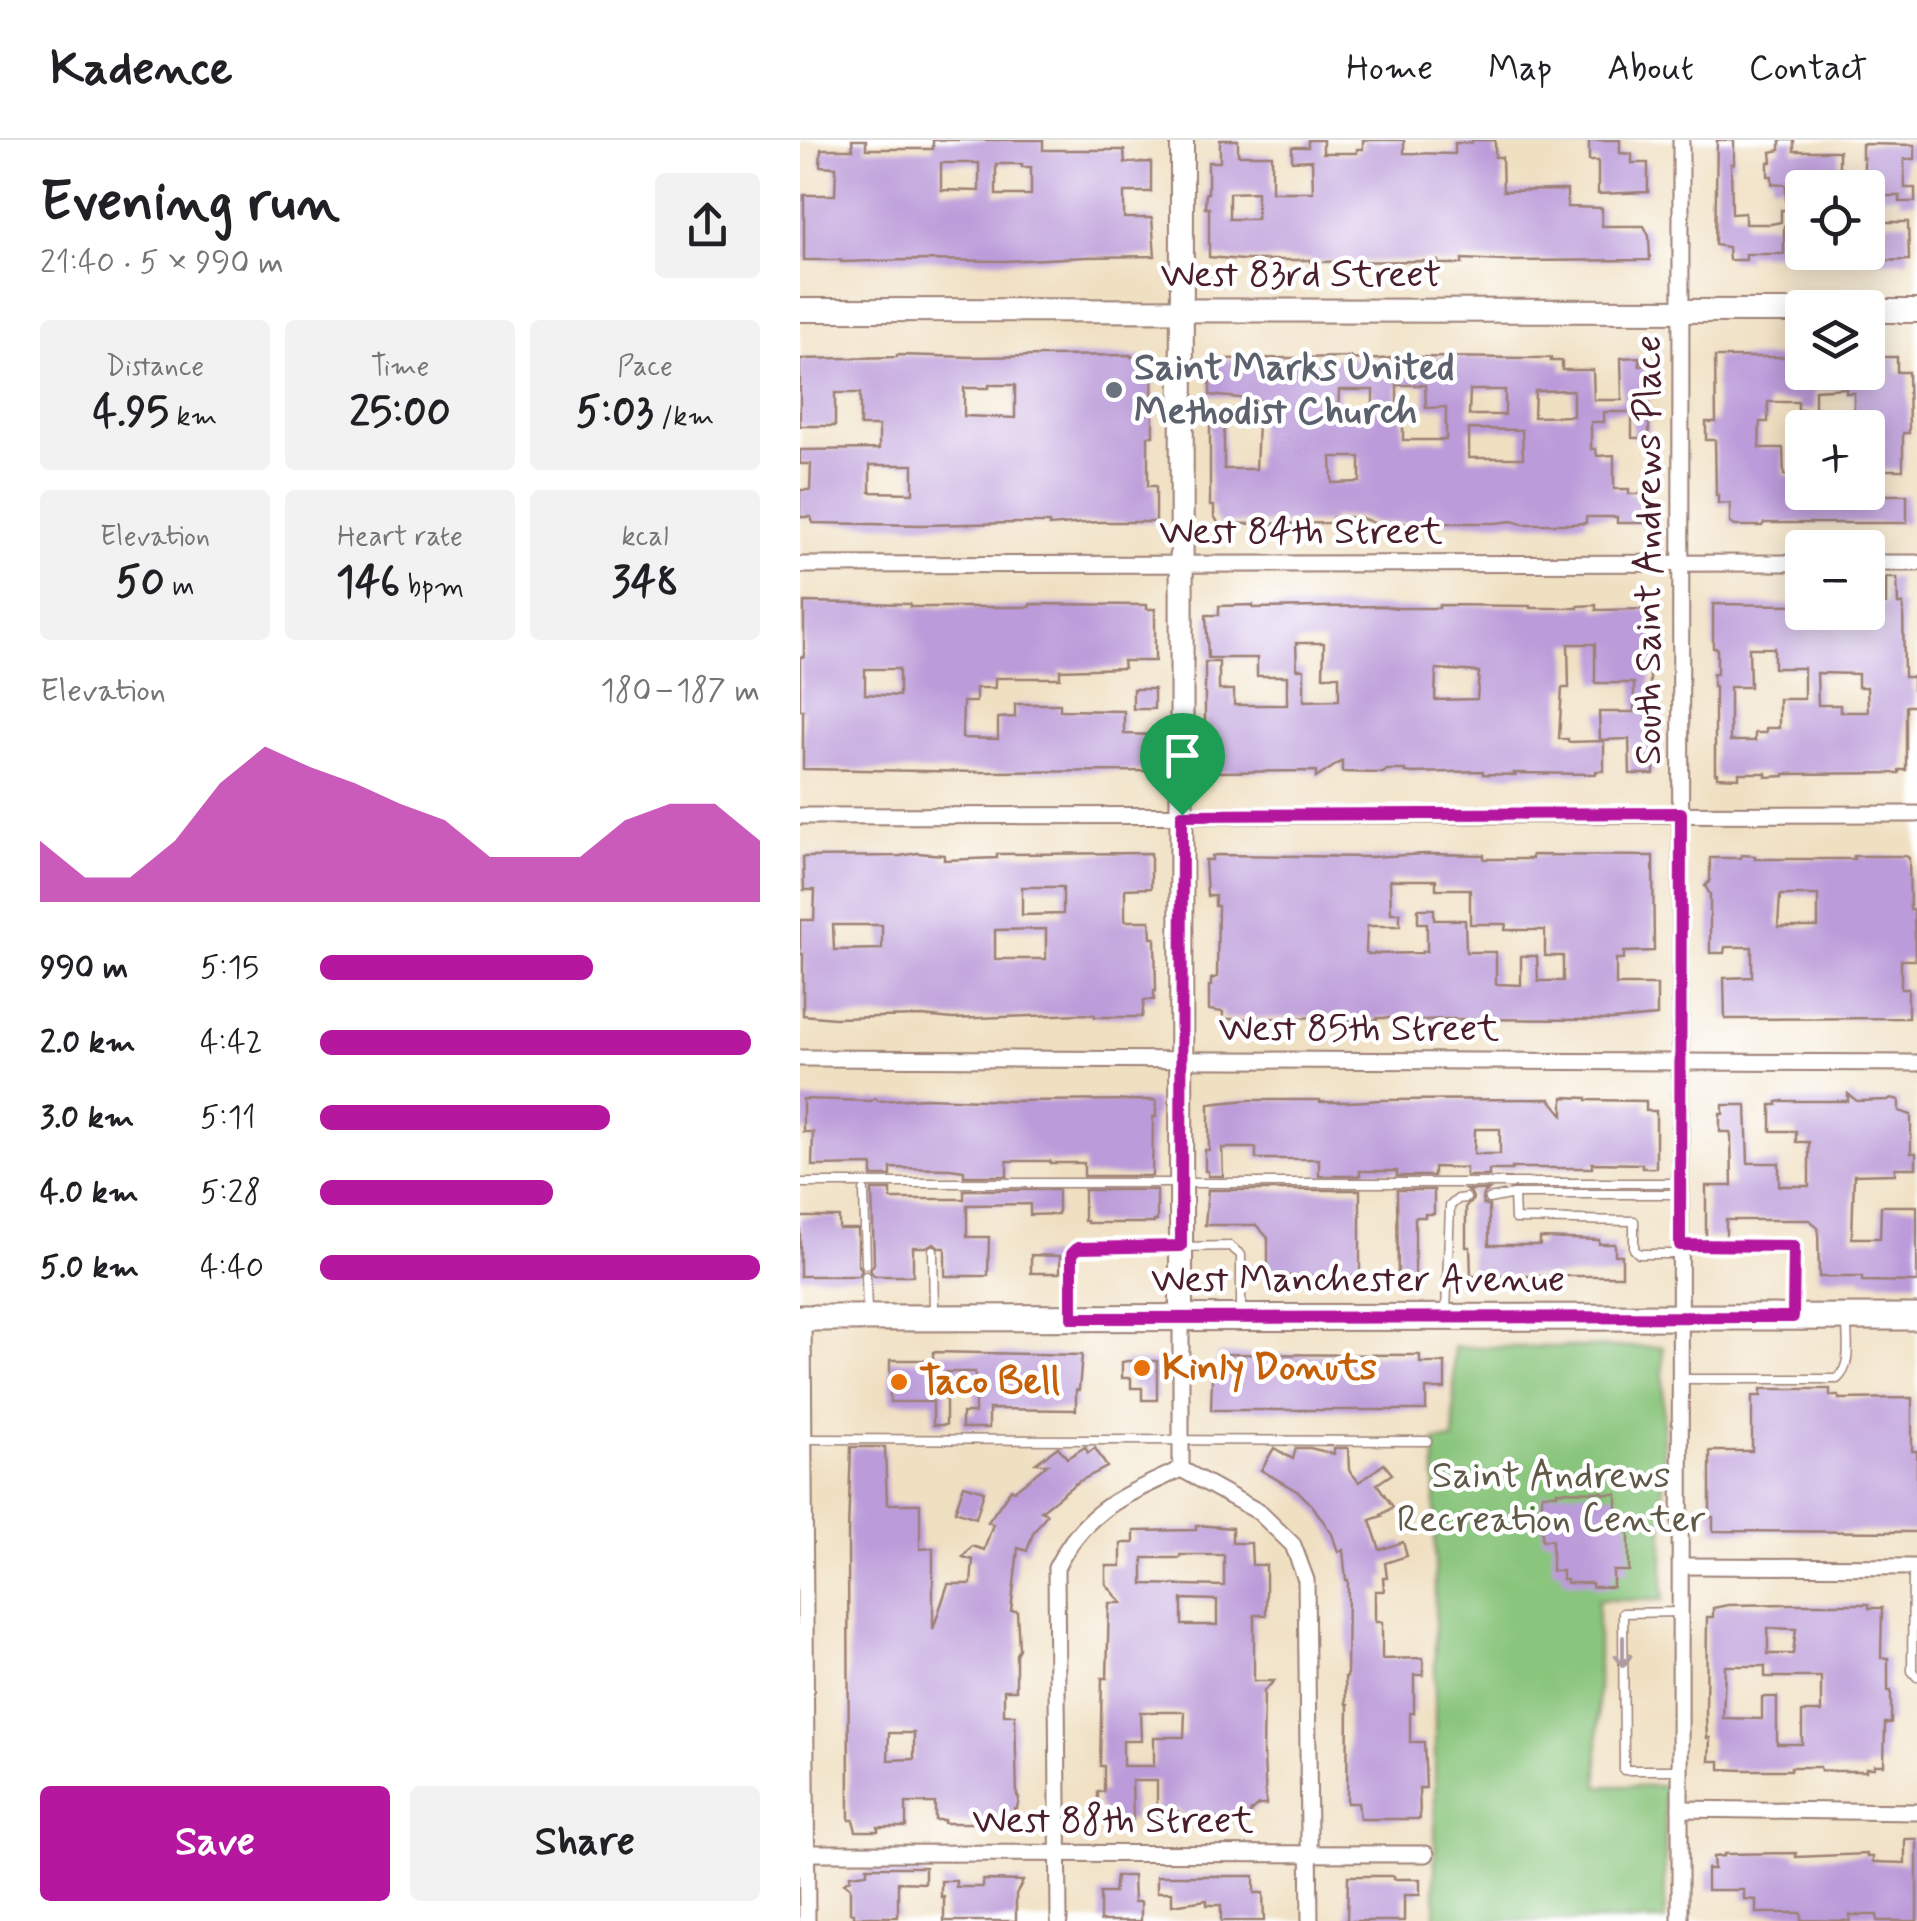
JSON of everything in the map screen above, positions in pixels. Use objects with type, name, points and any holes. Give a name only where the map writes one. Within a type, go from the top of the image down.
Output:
[{"type":"main road","name":"West Manchester Avenue","points":[[802,1318],[1917,1317]]},
{"type":"street","points":[[1180,1469],[1182,140]]},
{"type":"street","name":"South Saint Andrews Place","points":[[1680,1921],[1682,140]]},
{"type":"street","name":"West 83rd Street","points":[[800,310],[1785,311]]},
{"type":"street","points":[[1885,311],[1917,311]]},
{"type":"street","points":[[1885,563],[1917,563]]},
{"type":"street","name":"West 84th Street","points":[[800,564],[1785,564]]},
{"type":"street","points":[[800,816],[1917,814]]},
{"type":"street","name":"West 85th Street","points":[[800,1058],[1917,1064]]},
{"type":"street","points":[[802,1318],[807,1921]]},
{"type":"street","points":[[1058,1921],[1056,1568],[1068,1543],[1098,1512],[1180,1469]]},
{"type":"street","points":[[1180,1469],[1259,1512],[1293,1544],[1306,1580],[1310,1921]]},
{"type":"street","points":[[1681,1566],[1915,1567]]},
{"type":"street","points":[[1680,1809],[1917,1812]]},
{"type":"street","name":"West 88th Street","points":[[804,1853],[1426,1854]]},
{"type":"lane","points":[[800,1183],[1680,1189]]},
{"type":"lane","points":[[1489,1198],[1680,1189]]},
{"type":"lane","points":[[864,1192],[866,1264]]},
{"type":"lane","points":[[1514,1194],[1515,1219],[1634,1221],[1634,1248],[1638,1254],[1794,1246],[1793,1317]]},
{"type":"lane","points":[[1446,1318],[1450,1206],[1466,1198]]},
{"type":"lane","points":[[1072,1318],[1072,1254],[1078,1248],[1181,1246],[1230,1246],[1242,1255],[1241,1318]]},
{"type":"lane","points":[[932,1250],[934,1318]]},
{"type":"lane","points":[[866,1276],[867,1318]]},
{"type":"lane","points":[[1681,1380],[1837,1379],[1847,1360],[1846,1316]]},
{"type":"lane","points":[[803,1440],[1427,1441]]},
{"type":"lane","points":[[1915,1567],[1912,1671],[1917,1677]]},
{"type":"lane","points":[[1680,1770],[1624,1770],[1623,1613],[1681,1612]]},
{"type":"green space","name":"Saint Andrews Recreation Center","points":[[1454,1347],[1663,1347],[1663,1600],[1598,1600],[1598,1786],[1665,1786],[1665,1921],[1435,1921],[1435,1441],[1454,1440]]},
{"type":"building","points":[[852,140],[866,140],[866,149],[933,149],[933,140],[1043,140],[1043,150],[1124,150],[1125,163],[1151,162],[1151,192],[1124,192],[1124,218],[1152,218],[1155,256],[1005,261],[804,260],[804,195],[835,195],[836,167],[820,166],[821,149],[853,149]],"holes":[[[941,163],[979,163],[979,191],[941,190]],[[996,164],[1031,167],[1031,195],[996,195]]]},
{"type":"building","points":[[1220,140],[1238,140],[1238,155],[1272,155],[1272,192],[1313,192],[1312,160],[1292,161],[1292,147],[1308,147],[1308,140],[1323,140],[1323,153],[1357,153],[1357,149],[1363,149],[1363,140],[1404,140],[1404,153],[1455,154],[1455,143],[1495,140],[1495,157],[1502,157],[1503,191],[1567,190],[1567,207],[1602,208],[1602,226],[1644,226],[1649,236],[1650,260],[1462,259],[1462,264],[1438,264],[1209,257],[1209,208],[1205,208],[1208,162],[1220,162]],"holes":[[[1257,192],[1257,219],[1229,219],[1229,193]]]},
{"type":"building","points":[[1589,140],[1620,140],[1620,153],[1632,154],[1632,163],[1648,163],[1648,192],[1598,194],[1598,161],[1589,161]]},
{"type":"building","points":[[1717,140],[1734,140],[1732,214],[1745,213],[1745,224],[1771,224],[1781,222],[1781,210],[1785,210],[1784,254],[1746,254],[1746,260],[1729,260],[1728,247],[1715,245]]},
{"type":"building","points":[[1780,140],[1794,140],[1794,151],[1839,151],[1839,170],[1785,170],[1785,185],[1772,184],[1768,162],[1772,162],[1771,152],[1780,150]]},
{"type":"building","points":[[1862,144],[1915,145],[1915,159],[1904,159],[1905,188],[1915,188],[1915,202],[1885,196],[1885,170],[1864,170]]},
{"type":"building","points":[[1885,222],[1908,222],[1909,260],[1885,261]]},
{"type":"building","points":[[1215,356],[1364,360],[1551,358],[1562,361],[1562,370],[1593,370],[1594,400],[1622,400],[1621,358],[1639,357],[1640,366],[1649,365],[1649,438],[1632,438],[1632,412],[1604,412],[1604,422],[1591,422],[1591,449],[1596,449],[1597,456],[1614,455],[1614,489],[1650,494],[1650,523],[1617,523],[1617,517],[1586,517],[1586,523],[1569,524],[1374,523],[1359,517],[1332,518],[1331,523],[1219,524],[1214,506],[1210,506],[1210,423],[1224,422],[1224,469],[1256,469],[1259,400],[1210,395],[1210,362]],"holes":[[[1397,385],[1425,385],[1426,408],[1446,407],[1446,440],[1403,440],[1403,412],[1397,412]],[[1339,390],[1373,390],[1373,415],[1338,415]],[[1470,390],[1505,390],[1505,415],[1469,415]],[[1573,390],[1573,416],[1534,417],[1535,391]],[[1469,429],[1522,430],[1523,458],[1469,458]],[[1331,457],[1360,457],[1360,482],[1332,483]]]},
{"type":"building","points":[[1143,357],[1143,363],[1152,363],[1153,436],[1148,436],[1148,486],[1156,486],[1156,522],[923,525],[813,523],[811,517],[800,517],[800,490],[810,490],[811,464],[800,464],[800,450],[879,449],[879,426],[860,426],[860,393],[835,393],[835,426],[800,426],[800,359]],"holes":[[[1015,385],[1015,418],[964,416],[964,388]],[[870,465],[913,465],[913,493],[870,492]]]},
{"type":"building","points":[[1715,357],[1785,357],[1785,390],[1815,390],[1815,410],[1798,410],[1798,402],[1768,402],[1768,422],[1760,422],[1759,448],[1783,448],[1785,510],[1885,510],[1885,495],[1907,495],[1907,523],[1735,526],[1730,523],[1730,503],[1718,504],[1716,495],[1715,440],[1706,440],[1706,422],[1716,422]]},
{"type":"building","points":[[1885,357],[1897,357],[1897,372],[1908,372],[1909,433],[1903,433],[1903,470],[1885,470],[1885,410],[1854,410],[1854,393],[1846,393],[1885,390]]},
{"type":"building","points":[[1886,578],[1897,578],[1898,604],[1903,604],[1904,677],[1913,677],[1915,690],[1915,706],[1906,706],[1906,770],[1766,777],[1766,773],[1739,773],[1739,778],[1717,777],[1713,604],[1785,605],[1785,630],[1885,630]],"holes":[[[1749,648],[1774,648],[1774,668],[1804,668],[1804,699],[1779,699],[1779,728],[1755,733],[1755,741],[1730,741],[1730,687],[1750,687]],[[1817,673],[1858,674],[1858,687],[1867,687],[1868,712],[1840,712],[1840,705],[1818,705]]]},
{"type":"building","points":[[804,602],[910,607],[1147,605],[1147,609],[1155,609],[1155,661],[1123,661],[1124,668],[1060,670],[1060,678],[995,678],[995,688],[976,688],[976,702],[963,702],[962,738],[998,739],[998,718],[1015,717],[1015,704],[1060,704],[1060,710],[1124,711],[1124,734],[1154,735],[1154,771],[803,769],[800,657],[804,657]],"holes":[[[865,669],[899,669],[899,696],[865,694]]]},
{"type":"building","points":[[1596,605],[1596,610],[1651,609],[1656,664],[1650,664],[1654,774],[1630,774],[1629,739],[1600,740],[1599,712],[1634,712],[1634,683],[1595,683],[1595,644],[1568,644],[1569,688],[1562,688],[1559,739],[1604,741],[1604,771],[1596,774],[1342,772],[1342,761],[1316,778],[1316,771],[1217,772],[1217,767],[1205,768],[1205,662],[1219,662],[1219,690],[1234,690],[1234,705],[1287,705],[1287,676],[1257,676],[1257,658],[1208,658],[1206,615],[1219,615],[1219,606]],"holes":[[[1296,643],[1324,643],[1323,676],[1339,676],[1339,700],[1304,701],[1304,669],[1297,669]],[[1436,669],[1479,672],[1477,699],[1435,700]]]},
{"type":"building","points":[[1133,689],[1154,689],[1154,709],[1133,709]]},
{"type":"building","points":[[1151,853],[1151,888],[1125,889],[1125,921],[1150,921],[1151,938],[1155,938],[1154,1000],[1144,1000],[1142,1017],[1081,1014],[953,1019],[803,1015],[800,920],[814,920],[815,890],[804,890],[803,857],[944,855],[944,860],[997,858],[997,854]],"holes":[[[1022,887],[1063,887],[1063,914],[1022,915]],[[833,925],[882,925],[882,949],[834,950]],[[1046,929],[1046,959],[995,959],[995,930]]]},
{"type":"building","points":[[1216,855],[1653,856],[1654,951],[1624,952],[1624,959],[1616,959],[1616,985],[1657,985],[1657,1016],[1612,1020],[1338,1021],[1336,1017],[1226,1019],[1223,1012],[1209,1010],[1209,986],[1211,979],[1217,977],[1218,906],[1215,896],[1207,896],[1205,860]],"holes":[[[1390,880],[1436,880],[1436,889],[1470,889],[1470,924],[1506,924],[1505,930],[1545,930],[1545,956],[1563,956],[1563,981],[1538,981],[1537,956],[1521,956],[1521,985],[1496,984],[1496,952],[1466,952],[1465,920],[1434,920],[1434,909],[1418,909],[1418,923],[1427,923],[1427,951],[1368,954],[1367,926],[1400,926],[1400,913],[1391,913]]]},
{"type":"building","points":[[1710,858],[1909,858],[1915,960],[1901,960],[1901,989],[1908,989],[1908,1018],[1725,1019],[1724,978],[1752,977],[1752,947],[1725,947],[1724,953],[1710,953],[1710,894],[1705,886],[1710,881]],"holes":[[[1780,895],[1818,895],[1818,927],[1778,927]]]},
{"type":"building","points":[[1848,1094],[1857,1101],[1899,1100],[1899,1111],[1911,1115],[1911,1153],[1916,1153],[1916,1168],[1895,1168],[1895,1174],[1854,1175],[1852,1238],[1880,1238],[1881,1206],[1917,1206],[1917,1282],[1819,1277],[1818,1228],[1810,1220],[1726,1220],[1726,1238],[1706,1238],[1706,1186],[1732,1186],[1731,1136],[1730,1132],[1720,1132],[1723,1105],[1746,1105],[1748,1163],[1779,1163],[1779,1186],[1809,1186],[1809,1142],[1796,1142],[1796,1131],[1771,1131],[1771,1105],[1782,1101],[1848,1101]]},
{"type":"building","points":[[1563,1097],[1646,1101],[1646,1111],[1656,1111],[1656,1168],[1592,1163],[1592,1168],[1489,1170],[1489,1176],[1466,1176],[1466,1168],[1434,1167],[1434,1176],[1360,1171],[1360,1176],[1319,1176],[1319,1159],[1256,1159],[1256,1148],[1222,1148],[1223,1176],[1208,1176],[1205,1171],[1209,1104],[1248,1100],[1550,1099],[1563,1115]],"holes":[[[1475,1129],[1500,1129],[1500,1154],[1474,1154]]]},
{"type":"building","points":[[803,1099],[1156,1100],[1152,1176],[1084,1176],[1084,1163],[1050,1161],[1007,1161],[1007,1176],[964,1176],[964,1171],[950,1169],[891,1168],[891,1176],[872,1176],[872,1165],[812,1166],[813,1132],[803,1132]]},
{"type":"building","points":[[872,1190],[891,1190],[891,1199],[964,1199],[964,1190],[1058,1190],[1058,1214],[1030,1215],[1030,1204],[967,1205],[967,1237],[989,1237],[988,1276],[945,1276],[945,1248],[934,1243],[913,1247],[913,1276],[874,1276],[870,1270],[874,1264]]},
{"type":"building","points":[[1084,1190],[1157,1190],[1157,1221],[1087,1223]]},
{"type":"building","points":[[1208,1190],[1360,1190],[1360,1276],[1268,1276],[1268,1238],[1256,1225],[1205,1225]]},
{"type":"building","points":[[1397,1190],[1434,1190],[1434,1214],[1415,1217],[1413,1278],[1398,1278]]},
{"type":"building","points":[[1466,1190],[1489,1190],[1482,1200],[1489,1206],[1489,1245],[1540,1245],[1540,1238],[1599,1240],[1599,1244],[1615,1244],[1615,1255],[1622,1255],[1622,1276],[1471,1276],[1466,1206],[1473,1198]]},
{"type":"building","points":[[800,1217],[839,1217],[839,1229],[858,1229],[858,1264],[862,1270],[859,1276],[800,1276]]},
{"type":"building","points":[[1031,1255],[1060,1256],[1060,1273],[1031,1273]]},
{"type":"building","points":[[933,1352],[1082,1355],[1076,1410],[989,1409],[989,1428],[962,1428],[962,1413],[975,1413],[975,1372],[946,1372],[946,1425],[933,1425],[933,1402],[890,1402],[890,1360],[933,1360]]},
{"type":"building","points":[[1217,1354],[1420,1355],[1420,1363],[1445,1363],[1445,1389],[1426,1389],[1426,1410],[1211,1410]]},
{"type":"building","points":[[1157,1361],[1157,1400],[1142,1400],[1142,1388],[1131,1388],[1131,1378],[1122,1378],[1122,1362]]},
{"type":"building","points":[[1761,1389],[1830,1389],[1830,1396],[1839,1399],[1912,1398],[1912,1451],[1917,1451],[1917,1532],[1713,1531],[1710,1451],[1752,1451],[1752,1396],[1761,1396]]},
{"type":"building","points":[[851,1447],[885,1447],[887,1504],[920,1504],[920,1549],[933,1548],[933,1629],[948,1584],[971,1584],[973,1560],[963,1557],[972,1546],[984,1550],[993,1524],[988,1522],[1011,1489],[1014,1491],[1048,1464],[1036,1463],[1058,1447],[1067,1458],[1085,1447],[1088,1453],[1095,1448],[1107,1467],[1076,1483],[1041,1511],[1047,1514],[1033,1533],[1027,1551],[1018,1548],[1011,1611],[1017,1611],[1016,1690],[1004,1690],[1004,1715],[1015,1715],[1019,1798],[1014,1815],[992,1815],[992,1823],[944,1823],[935,1820],[935,1803],[906,1803],[906,1827],[856,1831],[853,1820],[849,1820]],"holes":[[[889,1733],[914,1733],[914,1759],[888,1760]]]},
{"type":"building","points":[[1274,1448],[1293,1459],[1296,1448],[1334,1454],[1334,1448],[1348,1448],[1349,1470],[1359,1482],[1384,1464],[1392,1474],[1377,1484],[1393,1507],[1370,1520],[1380,1550],[1403,1542],[1407,1556],[1385,1563],[1384,1591],[1375,1591],[1375,1622],[1382,1622],[1382,1659],[1423,1658],[1423,1675],[1414,1675],[1414,1713],[1410,1713],[1410,1742],[1424,1742],[1426,1788],[1419,1788],[1420,1819],[1360,1819],[1358,1803],[1347,1803],[1348,1580],[1343,1550],[1338,1552],[1332,1534],[1300,1493],[1261,1470]]},
{"type":"building","points":[[964,1485],[984,1491],[976,1518],[955,1511]]},
{"type":"building","points":[[1542,1494],[1617,1494],[1617,1518],[1627,1518],[1629,1526],[1629,1571],[1613,1571],[1613,1587],[1567,1583],[1562,1580],[1562,1571],[1552,1571],[1552,1540],[1542,1540]]},
{"type":"building","points":[[1196,1525],[1232,1528],[1232,1543],[1251,1543],[1252,1565],[1266,1565],[1266,1615],[1254,1615],[1254,1681],[1274,1681],[1264,1691],[1266,1805],[1258,1805],[1248,1819],[1189,1819],[1172,1807],[1172,1819],[1157,1819],[1157,1781],[1132,1781],[1133,1820],[1107,1820],[1107,1812],[1101,1812],[1098,1806],[1098,1792],[1104,1792],[1104,1766],[1100,1766],[1102,1678],[1107,1678],[1109,1603],[1122,1603],[1106,1584],[1106,1566],[1121,1566],[1121,1543],[1134,1543],[1134,1531],[1196,1530]],"holes":[[[1224,1555],[1224,1586],[1143,1584],[1143,1558]],[[1182,1599],[1217,1600],[1217,1625],[1182,1625]],[[1140,1712],[1185,1712],[1184,1737],[1154,1737],[1154,1766],[1123,1766],[1123,1741],[1141,1741]]]},
{"type":"building","points":[[1869,1604],[1869,1608],[1882,1608],[1881,1658],[1888,1658],[1891,1691],[1891,1723],[1885,1723],[1884,1765],[1874,1765],[1866,1771],[1821,1771],[1820,1767],[1744,1770],[1720,1769],[1720,1761],[1709,1761],[1707,1617],[1713,1617],[1713,1608]],"holes":[[[1768,1628],[1796,1629],[1793,1654],[1768,1654]],[[1725,1666],[1765,1666],[1765,1677],[1821,1677],[1821,1712],[1802,1712],[1802,1744],[1777,1744],[1777,1697],[1762,1697],[1762,1719],[1723,1718]]]},
{"type":"building","points":[[1905,1839],[1917,1839],[1917,1921],[1877,1921],[1877,1915],[1850,1915],[1850,1921],[1801,1920],[1801,1913],[1756,1913],[1756,1900],[1744,1899],[1744,1890],[1707,1890],[1707,1869],[1714,1869],[1713,1857],[1724,1854],[1867,1854],[1873,1862],[1905,1863]]},
{"type":"building","points":[[867,1867],[925,1867],[925,1883],[898,1882],[898,1917],[854,1917],[850,1913],[850,1888],[844,1883],[850,1875],[867,1873]]},
{"type":"building","points":[[1116,1876],[1133,1876],[1134,1902],[1141,1902],[1141,1921],[1100,1921],[1100,1893],[1114,1893]]},
{"type":"building","points":[[1157,1876],[1254,1876],[1254,1893],[1263,1893],[1264,1921],[1221,1921],[1221,1905],[1207,1905],[1207,1900],[1172,1905],[1172,1892],[1157,1892]]},
{"type":"building","points":[[1348,1876],[1420,1879],[1420,1895],[1404,1895],[1404,1921],[1347,1921]]},
{"type":"building","points":[[983,1880],[1023,1881],[1016,1894],[1016,1921],[944,1921],[941,1881],[956,1881],[956,1887],[983,1887]]},
{"type":"place","name":"Saint Marks United Methodist Church","points":[[1114,390]]},
{"type":"place","name":"Kinly Donuts","points":[[1142,1368]]},
{"type":"place","name":"Taco Bell","points":[[899,1382]]},
{"type":"route","points":[[1681,813],[1680,1245],[1794,1246],[1793,1317],[1072,1318],[1072,1254],[1078,1248],[1181,1246],[1182,815],[1681,813]]}]
